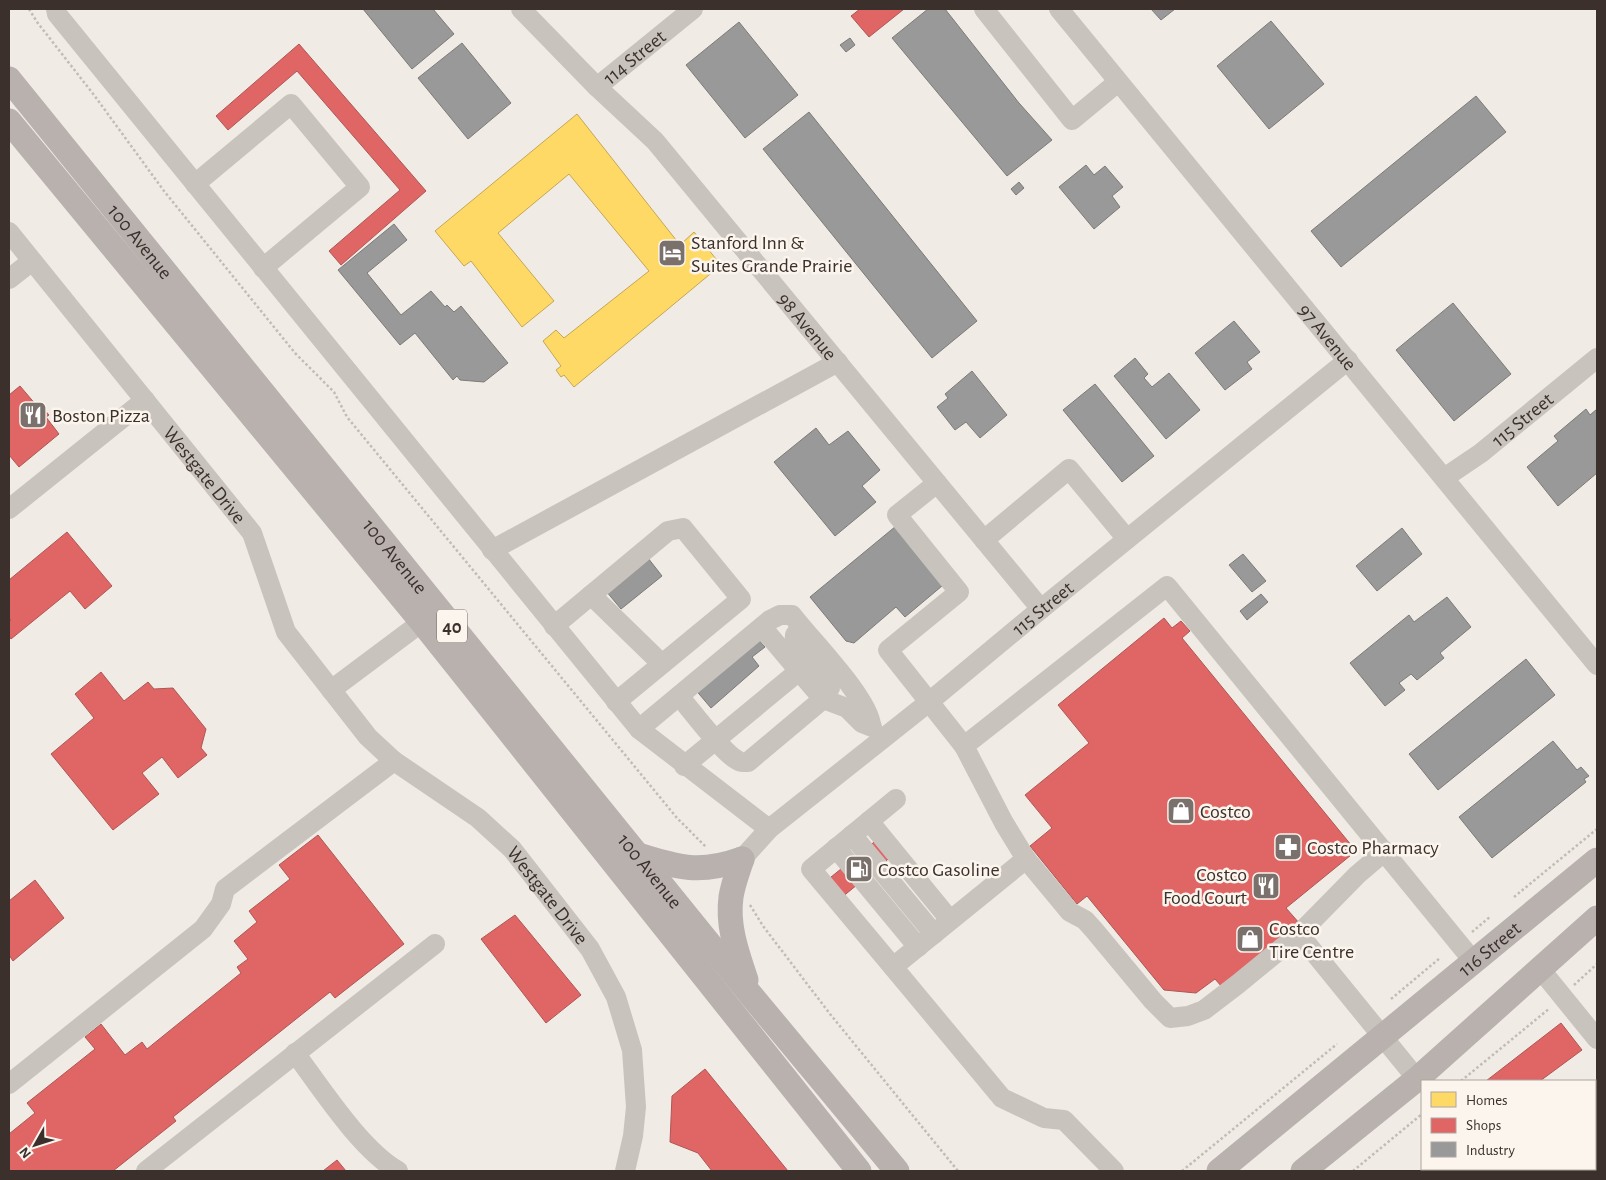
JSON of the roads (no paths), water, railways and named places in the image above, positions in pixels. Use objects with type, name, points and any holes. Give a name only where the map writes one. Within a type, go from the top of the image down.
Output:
[{"type":"main road","name":"100 Avenue","points":[[9,79],[750,994],[897,1171]]},
{"type":"main road","name":"100 Avenue","points":[[9,122],[422,622],[859,1171]]},
{"type":"main road","points":[[638,855],[668,864],[692,868],[721,867],[742,859]]},
{"type":"main road","points":[[742,859],[731,895],[730,916],[733,940],[750,994]]},
{"type":"main road","name":"116 Street","points":[[1219,1171],[1597,860]]},
{"type":"main road","points":[[1303,1171],[1417,1079],[1597,918]]},
{"type":"main road","points":[[1247,1171],[1257,1162],[1296,1109]]},
{"type":"street","name":"98 Avenue","points":[[520,9],[597,87],[655,141],[1041,609]]},
{"type":"street","name":"114 Street","points":[[597,87],[693,9]]},
{"type":"street","points":[[984,9],[1072,120],[1118,82]]},
{"type":"street","name":"97 Avenue","points":[[1059,9],[1597,665]]},
{"type":"street","points":[[59,10],[195,184],[639,729],[684,766],[769,829]]},
{"type":"street","points":[[195,184],[291,104],[360,187],[263,268]]},
{"type":"street","name":"Westgate Drive","points":[[9,232],[252,533],[286,632],[368,737],[394,761],[478,818],[512,849],[590,949],[616,997],[632,1050],[636,1107],[633,1136],[625,1171]]},
{"type":"street","points":[[9,278],[32,261]]},
{"type":"street","name":"115 Street","points":[[1444,478],[1481,453],[1597,358]]},
{"type":"street","name":"115 Street","points":[[742,859],[769,829],[876,732],[929,702],[1348,360]]},
{"type":"street","points":[[492,550],[838,362]]},
{"type":"street","points":[[9,508],[145,400]]},
{"type":"street","points":[[984,540],[1069,469],[1127,539]]},
{"type":"street","points":[[937,483],[897,515],[958,592],[888,650],[964,746],[1004,823],[1026,859],[1070,912],[1084,920],[1094,930],[1152,1001],[1170,1018],[1188,1016],[1204,1010],[1299,934],[1357,875],[1385,851]]},
{"type":"street","points":[[554,626],[668,531],[683,528],[741,599],[616,702]]},
{"type":"street","points":[[964,746],[1167,586],[1474,962]]},
{"type":"street","points":[[591,595],[662,664]]},
{"type":"street","points":[[639,729],[762,627],[780,615],[786,614],[792,615],[853,691],[870,716],[876,732]]},
{"type":"street","points":[[331,690],[422,622]]},
{"type":"street","points":[[762,627],[799,671],[827,692],[862,723],[876,732]]},
{"type":"street","points":[[801,627],[794,641],[801,654],[810,658],[827,692]]},
{"type":"street","points":[[684,766],[799,671]]},
{"type":"street","points":[[679,696],[716,739],[738,761],[748,762],[827,692],[853,691]]},
{"type":"street","points":[[9,1084],[203,929],[221,904],[225,890],[394,761]]},
{"type":"street","points":[[896,800],[811,869],[922,943]]},
{"type":"street","points":[[844,841],[922,943]]},
{"type":"street","points":[[844,841],[922,943],[1002,1098],[1044,1118],[1064,1120],[1114,1171]]},
{"type":"street","points":[[922,943],[1026,859]]},
{"type":"street","points":[[1299,934],[1417,1079]]},
{"type":"street","points":[[146,1171],[435,944]]},
{"type":"street","points":[[1541,970],[1597,1039]]},
{"type":"street","points":[[295,1053],[345,1119],[382,1162],[398,1171]]},
{"type":"place","name":"Stanford Inn & Suites Grande Prairie","points":[[672,253]]},
{"type":"place","name":"Boston Pizza","points":[[33,415]]},
{"type":"place","name":"Costco","points":[[1181,811]]},
{"type":"place","name":"Costco Pharmacy","points":[[1288,847]]},
{"type":"place","name":"Costco Gasoline","points":[[859,869]]},
{"type":"place","name":"Costco Food Court","points":[[1266,886]]},
{"type":"place","name":"Costco Tire Centre","points":[[1250,939]]}]
